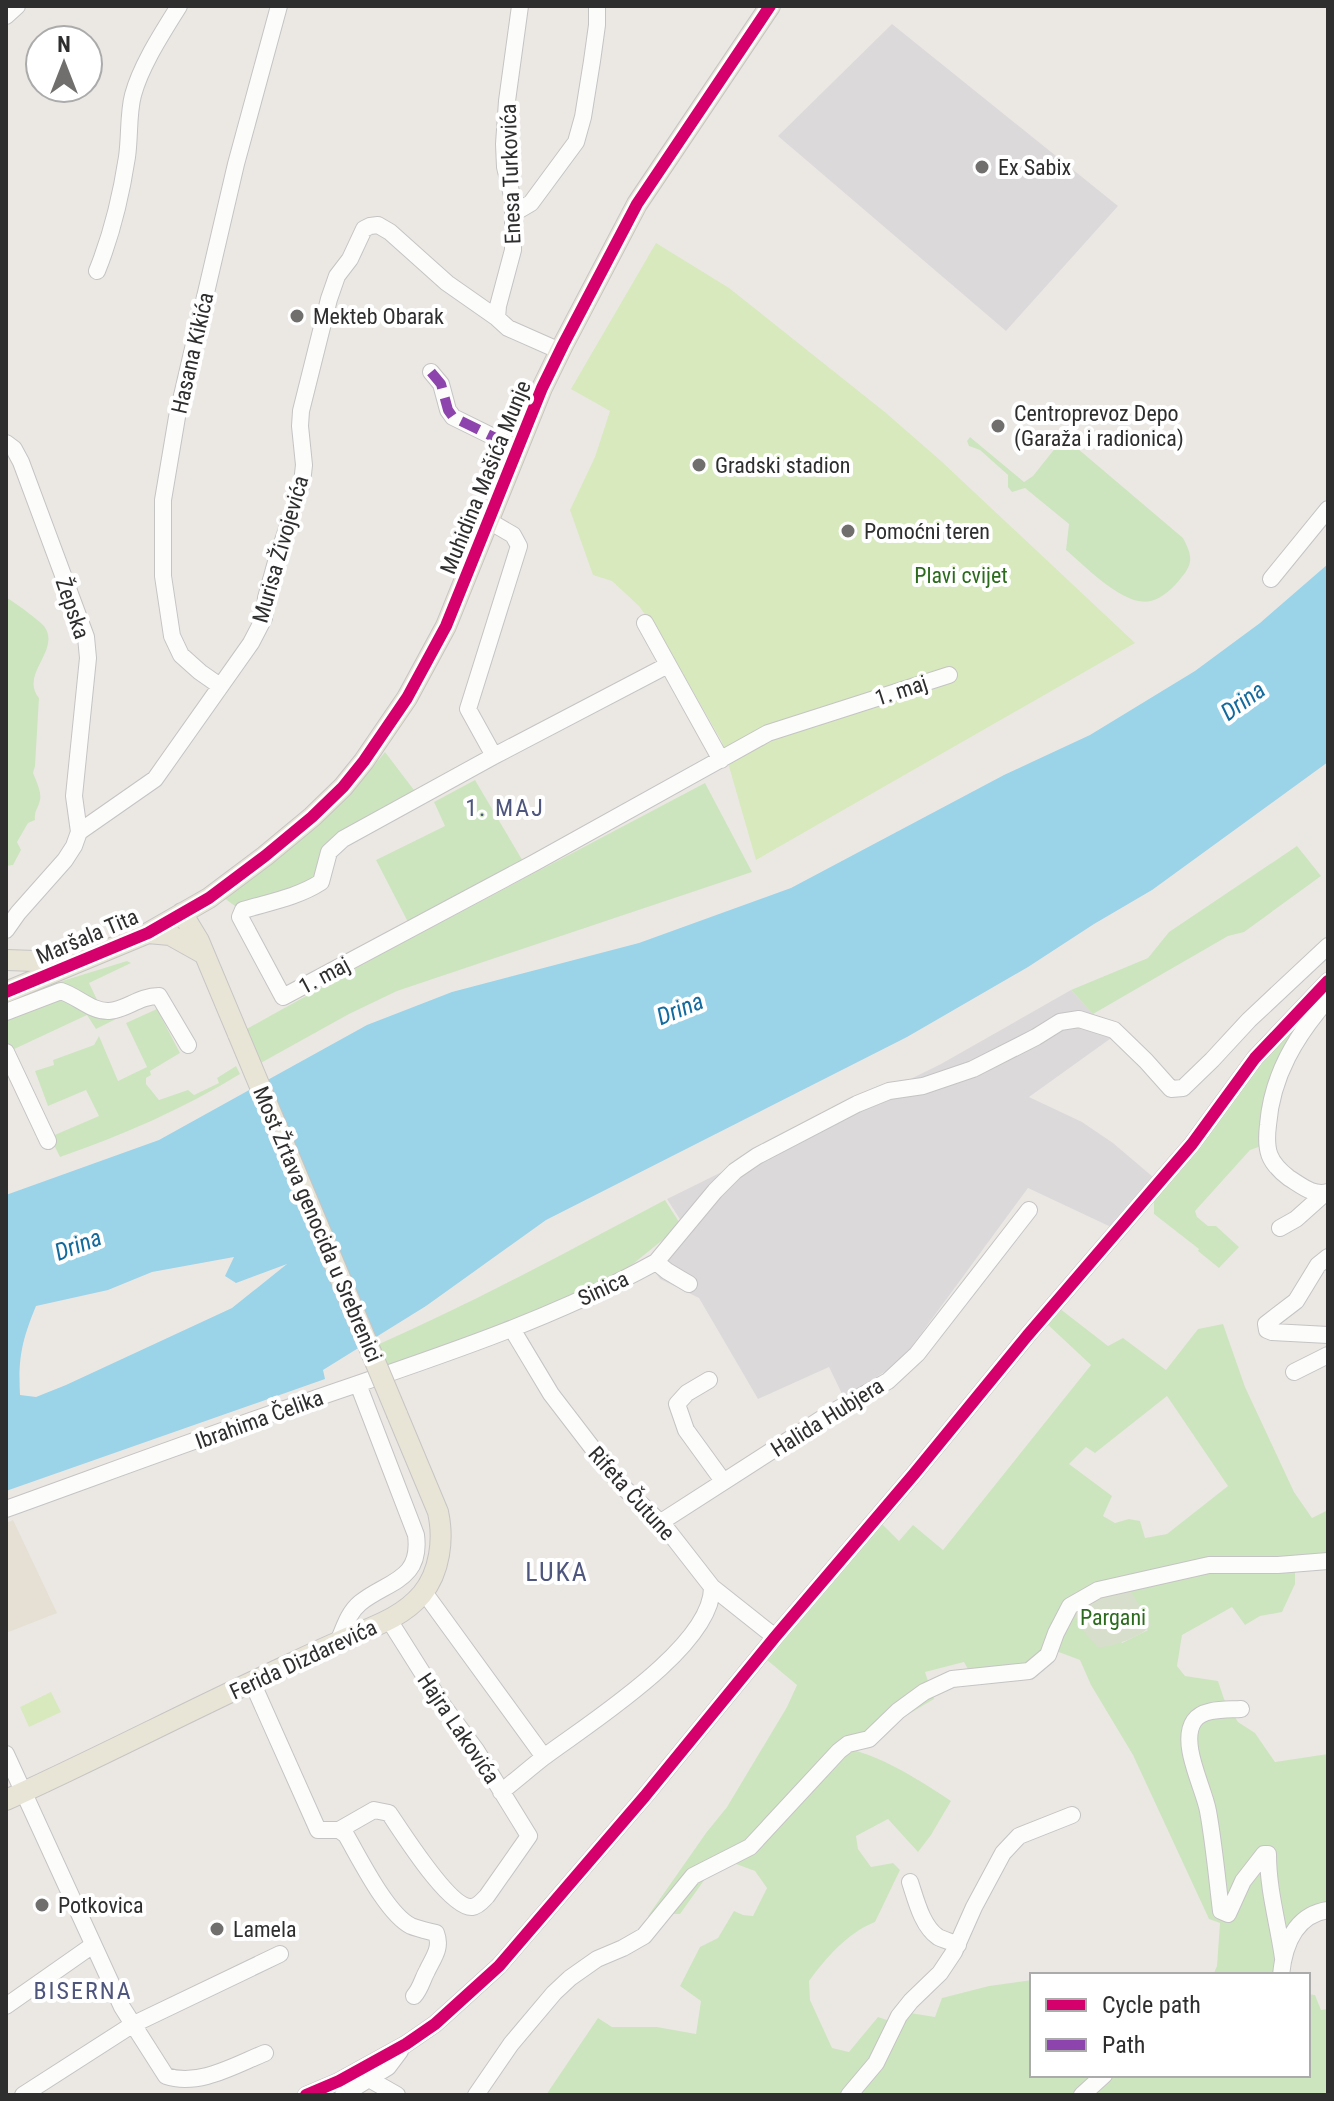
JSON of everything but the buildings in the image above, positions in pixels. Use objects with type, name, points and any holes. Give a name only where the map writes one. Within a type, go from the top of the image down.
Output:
[{"type":"main road","name":"Muhidina Mašića Munje","points":[[182,913],[209,898],[312,817],[364,761],[407,698],[446,626],[560,351],[637,204],[770,6]]},
{"type":"main road","points":[[148,933],[170,935],[201,948],[202,920],[209,898]]},
{"type":"main road","name":"Maršala Tita","points":[[10,991],[148,933],[182,913]]},
{"type":"main road","name":"Most Žrtava genocida u Srebrenici","points":[[182,913],[201,948],[238,1034],[438,1512],[441,1526],[437,1561],[424,1592]]},
{"type":"main road","points":[[6,962],[92,956]]},
{"type":"main road","points":[[6,962],[17,973],[18,983],[10,991]]},
{"type":"main road","name":"Ferida Dizdarevića","points":[[15,1796],[389,1620],[424,1592]]},
{"type":"street","points":[[6,16],[17,6]]},
{"type":"street","points":[[97,271],[118,205],[136,84],[179,6]]},
{"type":"street","name":"Enesa Turkovića","points":[[497,318],[511,261],[514,213],[504,144],[520,6]]},
{"type":"street","points":[[514,213],[531,203],[576,142],[583,117],[597,6]]},
{"type":"street","name":"Hasana Kikića","points":[[220,686],[181,655],[172,636],[163,576],[163,500],[177,417],[236,164],[282,8]]},
{"type":"street","name":"Murisa Živojevića","points":[[79,832],[155,779],[251,643],[264,618],[266,598],[281,544],[302,483],[304,465],[300,426],[306,388],[337,276],[350,259],[364,229],[378,225],[390,232],[447,283],[497,318]]},
{"type":"street","points":[[497,318],[508,328],[560,351]]},
{"type":"street","points":[[431,372],[441,384],[453,417],[518,449]]},
{"type":"street","name":"Žepska","points":[[6,443],[14,449],[21,462],[86,637],[88,658],[74,796],[79,832]]},
{"type":"street","points":[[1271,579],[1328,509]]},
{"type":"street","points":[[489,521],[513,535],[519,546],[468,709],[494,756]]},
{"type":"street","points":[[645,623],[721,760]]},
{"type":"street","name":"1. maj","points":[[668,665],[343,839],[329,852],[321,882],[311,888],[243,910],[240,917],[283,997],[768,733],[949,675]]},
{"type":"street","points":[[6,930],[65,860],[79,832]]},
{"type":"street","points":[[656,1262],[715,1191],[735,1171],[757,1156],[857,1104],[889,1091],[923,1086],[973,1069],[1060,1022],[1079,1019],[1114,1030],[1171,1089],[1183,1088],[1249,1020],[1328,946]]},
{"type":"street","points":[[306,2095],[339,2081],[406,2044],[435,2024],[499,1966],[1192,1144],[1255,1058],[1328,981]]},
{"type":"street","name":"Maršala Tita","points":[[6,1012],[61,991],[93,1007],[110,1011],[147,996],[159,996],[188,1045]]},
{"type":"street","points":[[1326,1193],[1311,1192],[1280,1171],[1266,1145],[1272,1094],[1283,1065],[1297,1037],[1328,999]]},
{"type":"street","points":[[6,1052],[48,1141]]},
{"type":"street","points":[[1280,1228],[1296,1219],[1326,1193]]},
{"type":"street","name":"Halida Hubjera","points":[[661,1522],[829,1414],[888,1381],[917,1354],[1029,1210]]},
{"type":"street","points":[[1328,1257],[1318,1265],[1296,1301],[1266,1324],[1267,1330],[1272,1332],[1328,1335]]},
{"type":"street","name":"Sinica","points":[[512,1329],[628,1278],[656,1262],[689,1284]]},
{"type":"street","name":"Rifeta Čutune","points":[[512,1329],[551,1394],[620,1484],[661,1522],[712,1587],[775,1637]]},
{"type":"street","name":"Ibrahima Čelika","points":[[6,1509],[512,1329]]},
{"type":"street","points":[[1294,1372],[1328,1355]]},
{"type":"street","points":[[371,1417],[373,1402],[390,1374]]},
{"type":"street","points":[[709,1380],[687,1393],[677,1404],[686,1430],[723,1481]]},
{"type":"street","points":[[338,1642],[350,1614],[361,1603],[400,1580],[415,1559],[417,1547],[416,1535],[358,1384]]},
{"type":"street","points":[[476,2095],[511,2044],[570,1978],[597,1959],[644,1936],[693,1876],[750,1847],[839,1751],[848,1744],[869,1739],[898,1711],[924,1692],[952,1679],[1029,1671],[1048,1655],[1070,1606],[1098,1590],[1209,1565],[1328,1561]]},
{"type":"street","points":[[501,1792],[631,1695],[682,1648],[713,1597],[712,1587]]},
{"type":"street","points":[[424,1592],[544,1757]]},
{"type":"street","name":"Hajra Lakovića","points":[[339,1830],[374,1810],[389,1813],[447,1894],[471,1907],[480,1904],[487,1896],[529,1836],[389,1620]]},
{"type":"street","points":[[252,1682],[318,1830],[339,1830],[346,1835],[378,1890],[398,1916],[411,1926],[436,1933],[439,1942],[436,1954],[414,1996]]},
{"type":"street","points":[[1241,1709],[1202,1714],[1195,1719],[1189,1730],[1191,1748],[1197,1779],[1208,1806],[1221,1911],[1228,1914],[1243,1881],[1264,1854],[1268,1854],[1268,1884],[1279,1931],[1282,1967]]},
{"type":"street","points":[[6,1754],[15,1796],[132,2025],[166,2076],[178,2080],[196,2079],[265,2053]]},
{"type":"street","points":[[849,2095],[876,2063],[899,2016],[940,1973],[958,1945],[1003,1853],[1019,1836],[1072,1815]]},
{"type":"street","points":[[910,1882],[929,1928],[938,1937],[958,1945]]},
{"type":"street","points":[[1282,1967],[1291,1938],[1306,1917],[1328,1910]]},
{"type":"street","points":[[6,2006],[93,1945]]},
{"type":"street","points":[[23,2095],[132,2025],[280,1954]]},
{"type":"street","points":[[343,2095],[388,2067],[406,2044]]},
{"type":"street","points":[[1082,2095],[1102,2077]]},
{"type":"street","points":[[369,2079],[397,2095]]},
{"type":"shaded area","points":[[892,24],[1118,206],[1006,331],[778,136]]},
{"type":"shaded area","points":[[1071,990],[1114,1036],[1029,1097],[1082,1122],[1153,1177],[1111,1227],[1028,1188],[901,1361],[844,1398],[829,1367],[758,1399],[699,1298],[660,1279],[647,1260],[683,1224],[667,1199],[941,1064]]},
{"type":"shaded area","points":[[13,1520],[57,1613],[6,1633],[6,1523]]},
{"type":"green space","name":"Plavi cvijet","points":[[656,243],[729,288],[886,413],[1135,643],[756,860],[722,742],[666,644],[639,606],[612,581],[593,575],[570,510],[595,457],[610,411],[571,389]]},
{"type":"green space","points":[[970,437],[1024,482],[1033,476],[1064,437],[1183,538],[1190,559],[1185,573],[1168,592],[1151,601],[1129,598],[1118,592],[1066,550],[1069,524],[1025,488],[1012,492],[1008,487],[1008,475],[980,450],[969,446],[967,441]]},
{"type":"green space","points":[[7,598],[44,626],[48,644],[34,680],[34,689],[39,698],[33,773],[40,800],[35,820],[28,823],[17,842],[21,850],[13,865],[6,866]]},
{"type":"green space","points":[[385,752],[417,794],[337,838],[315,877],[307,885],[249,904],[235,906],[224,898],[324,817],[358,785]]},
{"type":"green space","points":[[475,780],[524,863],[410,926],[376,860],[445,826],[434,802]]},
{"type":"green space","points":[[705,783],[752,872],[397,991],[259,1064],[243,1031]]},
{"type":"green space","points":[[1297,846],[1321,876],[1244,932],[1228,936],[1093,1014],[1071,990],[1148,958],[1169,932]]},
{"type":"green space","points":[[127,961],[131,963],[89,983],[101,1008],[61,987],[6,1007],[6,1001]]},
{"type":"green space","points":[[60,996],[116,1019],[96,1029],[87,1015],[10,1051],[6,1042],[6,1019]]},
{"type":"green space","points":[[1310,1005],[1284,1076],[1270,1143],[1250,1150],[1195,1211],[1197,1217],[1208,1226],[1216,1226],[1239,1247],[1219,1268],[1154,1214],[1154,1201],[1251,1075]]},
{"type":"green space","points":[[157,1009],[180,1053],[150,1071],[151,1075],[146,1078],[146,1084],[159,1100],[188,1090],[194,1095],[219,1083],[217,1078],[236,1066],[240,1074],[152,1120],[60,1157],[50,1137],[99,1116],[86,1090],[48,1106],[35,1071],[54,1065],[53,1060],[94,1045],[99,1036],[118,1081],[147,1067],[126,1023]]},
{"type":"green space","points":[[665,1200],[681,1225],[612,1281],[512,1323],[386,1368],[377,1345],[486,1293]]},
{"type":"green space","points":[[1059,1308],[1108,1346],[1123,1338],[1166,1370],[1198,1329],[1223,1324],[1245,1387],[1294,1492],[1312,1518],[1328,1510],[1325,1557],[1295,1568],[1295,1584],[1282,1612],[1260,1616],[1245,1625],[1232,1607],[1182,1635],[1177,1666],[1185,1676],[1218,1681],[1224,1699],[1238,1722],[1255,1733],[1275,1762],[1328,1754],[1328,1906],[1275,1935],[1278,1973],[1214,1973],[1220,1923],[1209,1919],[1133,1755],[1091,1685],[1080,1660],[1056,1651],[1031,1675],[1007,1682],[976,1684],[964,1662],[925,1672],[934,1699],[850,1749],[890,1764],[951,1801],[918,1852],[888,1819],[856,1836],[858,1849],[871,1867],[893,1863],[900,1870],[875,1922],[846,1939],[809,1981],[810,2000],[832,2048],[849,2052],[878,2017],[890,2021],[898,2011],[935,2017],[942,1998],[989,1986],[1030,1980],[1030,2077],[1310,2077],[1310,1994],[1315,1995],[1321,2010],[1328,2009],[1328,2095],[546,2095],[598,2018],[612,2027],[657,2027],[696,2034],[701,2001],[680,1986],[700,1947],[718,1938],[734,1911],[753,1916],[767,1888],[755,1871],[720,1858],[680,1914],[671,1914],[662,1926],[648,1916],[727,1807],[787,1707],[797,1685],[767,1660],[880,1522],[899,1541],[913,1525],[943,1550],[1091,1365],[1046,1323]],"holes":[[[1167,1396],[1228,1486],[1167,1534],[1145,1538],[1140,1521],[1129,1519],[1115,1523],[1103,1516],[1112,1496],[1069,1464],[1086,1447],[1095,1453]],[[1096,1596],[1148,1630],[1122,1643]]]},
{"type":"green space","name":"Pargani","points":[[1128,1587],[1151,1625],[1127,1640],[1098,1647],[1080,1626],[1075,1611],[1096,1596]]},
{"type":"green space","points":[[51,1692],[61,1712],[29,1727],[20,1707]]},
{"type":"water","name":"Drina","points":[[1328,564],[1328,762],[1152,890],[907,1037],[546,1220],[426,1306],[323,1370],[325,1379],[6,1491],[6,1195],[159,1140],[367,1025],[452,992],[639,943],[791,888],[1004,775],[1090,735],[1195,671],[1260,623]],"holes":[[[234,1257],[225,1276],[236,1283],[287,1264],[232,1308],[66,1385],[36,1397],[20,1395],[22,1349],[36,1306],[108,1290],[152,1272]]]},
{"type":"marked path","points":[[431,372],[441,384],[453,417],[518,449]]},
{"type":"cycle path","points":[[6,992],[148,933],[209,898],[312,817],[364,761],[407,698],[446,626],[542,388],[637,204],[770,6]]},
{"type":"cycle path","points":[[306,2095],[339,2081],[406,2044],[435,2024],[499,1966],[1192,1144],[1255,1058],[1328,981]]},
{"type":"place","name":"Ex Sabix","points":[[982,167]]},
{"type":"place","name":"Mekteb Obarak","points":[[297,316]]},
{"type":"place","name":"Centroprevoz Depo (Garaža i radionica)","points":[[998,426]]},
{"type":"place","name":"Gradski stadion","points":[[699,465]]},
{"type":"place","name":"Pomoćni teren","points":[[848,531]]},
{"type":"place","name":"Potkovica","points":[[42,1905]]},
{"type":"place","name":"Lamela","points":[[217,1929]]},
{"type":"district","name":"1. MAJ","points":[[505,808]]},
{"type":"district","name":"LUKA","points":[[557,1572]]},
{"type":"district","name":"BISERNA","points":[[83,1991]]}]
